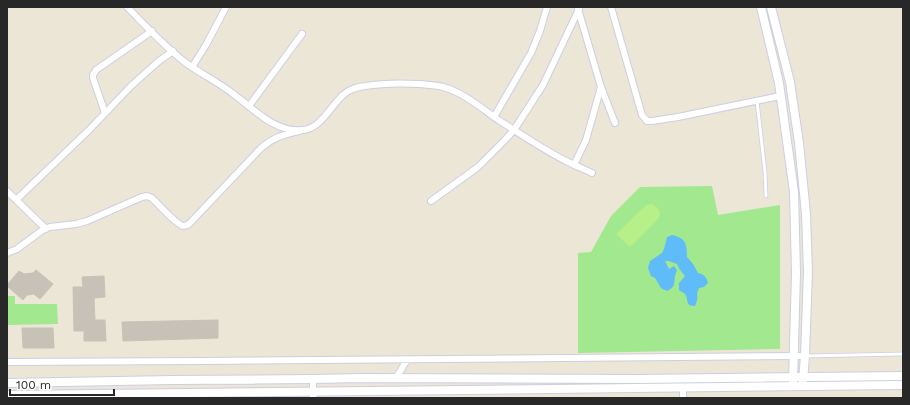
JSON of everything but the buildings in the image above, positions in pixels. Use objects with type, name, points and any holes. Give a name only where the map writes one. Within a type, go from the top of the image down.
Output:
[{"type":"street","points":[[127,7],[192,67],[231,92],[268,121],[280,127],[302,130]]},
{"type":"street","points":[[192,67],[206,45],[226,7]]},
{"type":"street","points":[[494,116],[531,53],[540,31],[547,7]]},
{"type":"street","points":[[611,7],[642,114],[647,121],[652,122],[780,96]]},
{"type":"street","points":[[761,7],[779,83],[794,192],[796,273],[793,386]]},
{"type":"street","points":[[771,7],[790,82],[800,151],[806,214],[808,271],[803,386]]},
{"type":"street","points":[[578,8],[601,87],[615,123]]},
{"type":"street","points":[[431,200],[478,167],[514,130],[543,85],[578,8]]},
{"type":"street","points":[[105,113],[93,78],[94,73],[152,31]]},
{"type":"street","points":[[249,106],[302,34]]},
{"type":"street","points":[[16,200],[89,130],[131,86],[159,61],[173,51]]},
{"type":"street","points":[[7,253],[17,249],[50,227],[76,224],[87,221],[142,196],[152,198],[177,222],[182,226],[186,226],[190,224],[269,141],[311,128],[318,123],[344,94],[352,89],[365,86],[402,83],[443,87],[467,98],[537,145],[592,173]]},
{"type":"street","points":[[574,165],[586,140],[601,87]]},
{"type":"street","points":[[7,191],[46,229]]},
{"type":"street","points":[[7,362],[405,363],[805,356]]},
{"type":"street","points":[[396,378],[405,363]]},
{"type":"street","points":[[7,383],[396,378],[903,376]]},
{"type":"street","points":[[314,379],[314,395]]},
{"type":"street","points":[[7,394],[314,395],[903,385]]},
{"type":"street","points":[[683,388],[683,398]]},
{"type":"lane","points":[[757,101],[765,172],[766,196]]},
{"type":"lane","points":[[805,356],[903,354]]},
{"type":"green space","points":[[712,186],[718,215],[780,205],[780,349],[578,353],[578,253],[591,252],[611,216],[640,187]]},
{"type":"green space","points":[[652,204],[659,210],[659,216],[656,221],[630,247],[616,234],[643,208]]},
{"type":"green space","points":[[7,296],[15,296],[15,304],[57,304],[58,324],[7,325]]},
{"type":"water","points":[[672,235],[677,236],[685,242],[687,257],[698,273],[704,275],[708,281],[704,287],[699,288],[695,306],[688,304],[685,294],[679,290],[679,283],[685,276],[677,264],[665,261],[669,269],[674,266],[677,270],[674,285],[667,291],[661,288],[655,278],[651,276],[648,268],[650,261],[662,253],[667,237]]}]
